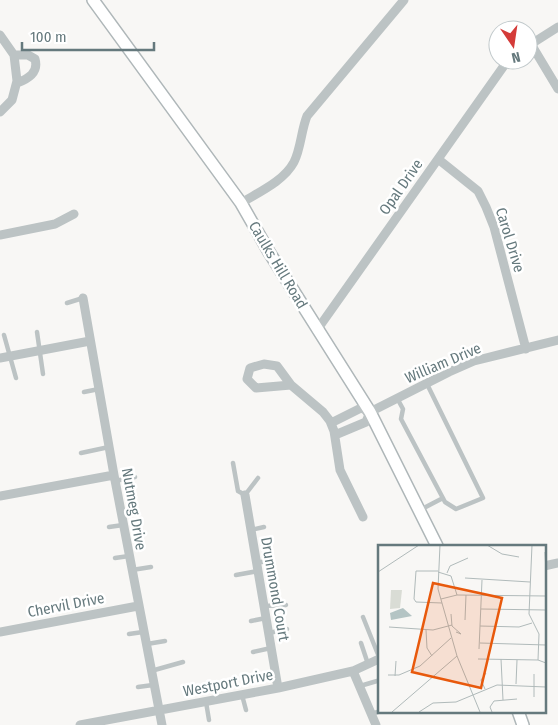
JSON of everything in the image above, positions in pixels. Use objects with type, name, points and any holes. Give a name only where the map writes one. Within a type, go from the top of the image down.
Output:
[{"type":"main road","name":"Caulks Hill Road","points":[[93,0],[241,203],[317,330],[370,412],[436,545]]},
{"type":"main road","points":[[518,712],[523,725]]},
{"type":"street","points":[[241,203],[285,174],[294,161],[307,116],[404,0]]},
{"type":"street","points":[[538,40],[558,27]]},
{"type":"street","points":[[0,35],[14,55],[17,83],[12,100],[0,112]]},
{"type":"street","points":[[14,55],[28,55],[35,59],[36,65],[34,72],[28,79],[17,83]]},
{"type":"street","points":[[538,58],[558,89]]},
{"type":"street","name":"Opal Drive","points":[[317,330],[501,70]]},
{"type":"street","name":"Carol Drive","points":[[438,159],[478,191],[486,207],[494,228],[526,349]]},
{"type":"street","points":[[0,235],[55,224],[74,214]]},
{"type":"street","name":"Nutmeg Drive","points":[[84,298],[109,448],[162,725]]},
{"type":"street","name":"William Drive","points":[[370,412],[474,361],[558,340]]},
{"type":"street","points":[[5,357],[90,341]]},
{"type":"street","points":[[291,386],[256,388],[247,379],[250,368],[264,364],[277,366],[291,386],[323,412],[331,423],[340,470],[363,517]]},
{"type":"street","points":[[331,423],[361,408],[370,412],[366,422],[334,435]]},
{"type":"street","points":[[0,496],[115,478]]},
{"type":"street","name":"Drummond Court","points":[[245,495],[278,688]]},
{"type":"street","name":"Chervil Drive","points":[[0,632],[138,606]]},
{"type":"street","name":"Westport Drive","points":[[80,725],[278,688],[354,671],[378,659]]},
{"type":"street","points":[[354,671],[376,725]]},
{"type":"lane","points":[[67,303],[84,298]]},
{"type":"lane","points":[[37,332],[38,351],[43,374]]},
{"type":"lane","points":[[4,335],[5,357],[16,378]]},
{"type":"lane","points":[[397,398],[403,409],[401,419],[445,502],[456,509],[483,498],[427,383]]},
{"type":"lane","points":[[84,392],[99,389]]},
{"type":"lane","points":[[81,453],[109,448]]},
{"type":"lane","points":[[233,463],[238,491],[245,495],[258,478]]},
{"type":"lane","points":[[115,478],[136,477]]},
{"type":"lane","points":[[419,510],[443,498]]},
{"type":"lane","points":[[109,527],[123,524]]},
{"type":"lane","points":[[250,530],[264,527]]},
{"type":"lane","points":[[114,558],[129,556]]},
{"type":"lane","points":[[236,575],[272,560]]},
{"type":"lane","points":[[132,570],[151,567]]},
{"type":"lane","points":[[264,606],[286,605]]},
{"type":"lane","points":[[363,617],[378,655]]},
{"type":"lane","points":[[251,621],[266,618]]},
{"type":"lane","points":[[269,633],[287,630]]},
{"type":"lane","points":[[129,634],[143,632]]},
{"type":"lane","points":[[145,644],[165,641]]},
{"type":"lane","points":[[361,643],[368,664]]},
{"type":"lane","points":[[254,652],[271,648]]},
{"type":"lane","points":[[151,671],[183,662]]},
{"type":"lane","points":[[360,686],[377,681]]},
{"type":"lane","points":[[138,687],[153,685]]},
{"type":"lane","points":[[242,695],[246,710]]},
{"type":"lane","points":[[206,702],[209,720]]},
{"type":"lane","points":[[371,714],[378,712]]}]
